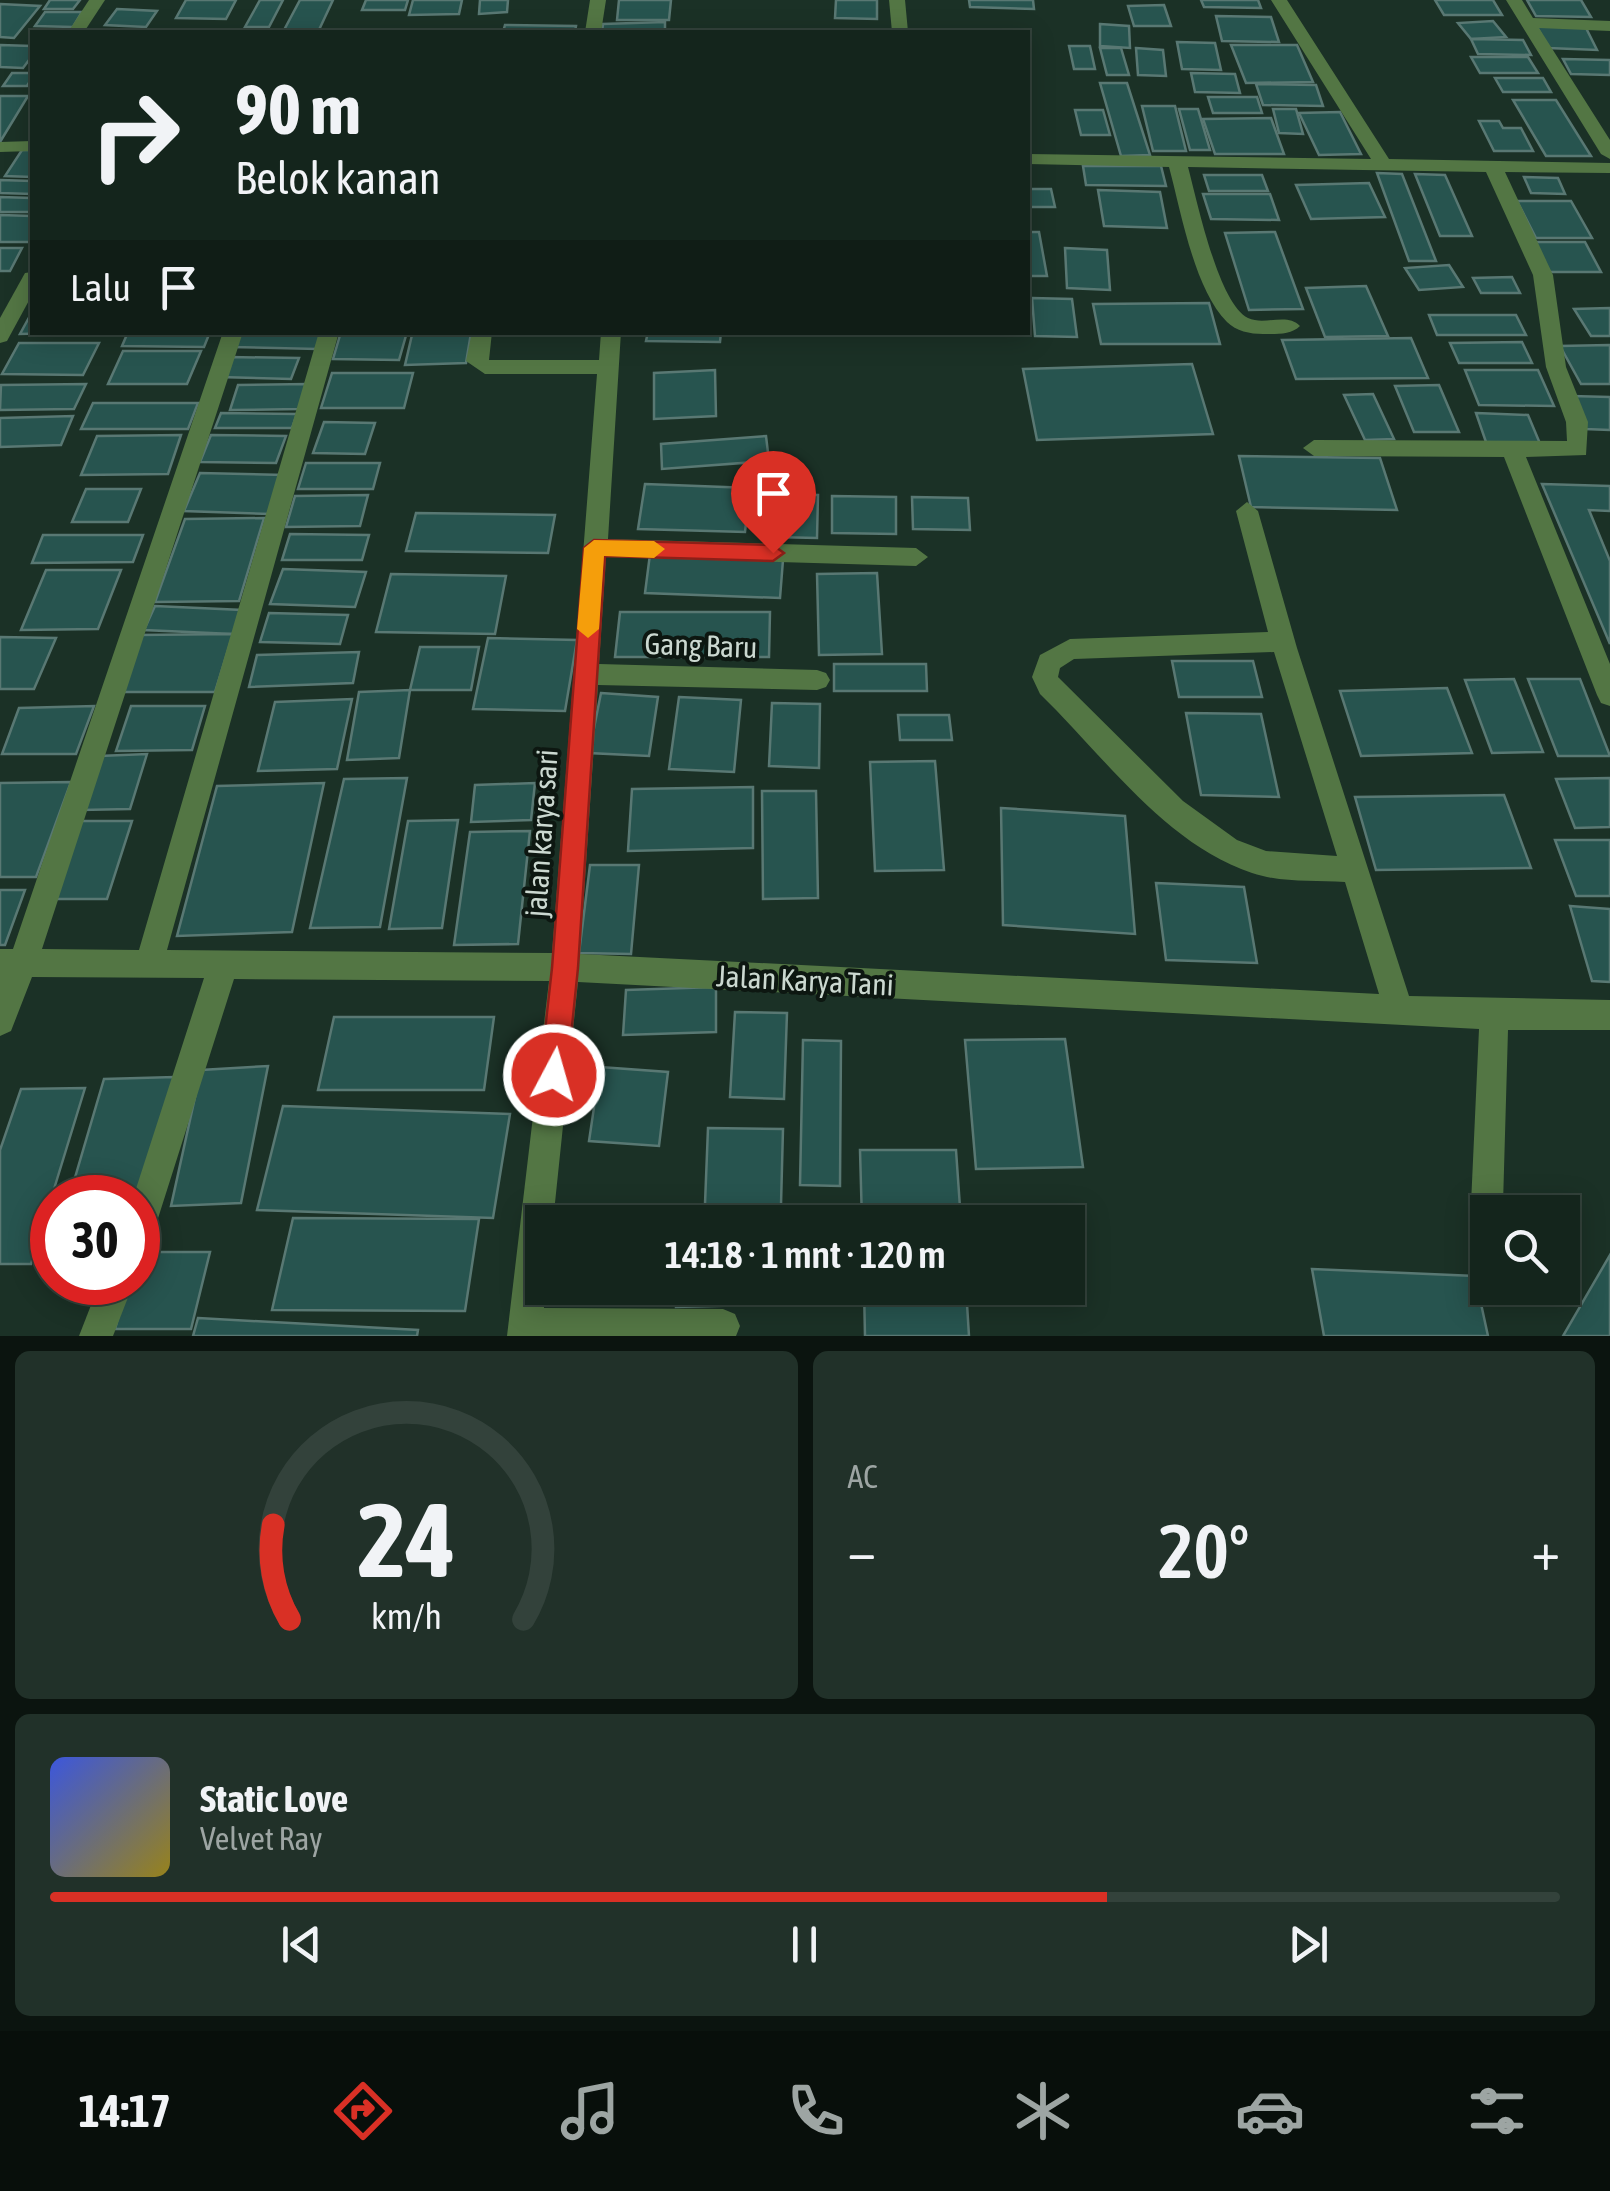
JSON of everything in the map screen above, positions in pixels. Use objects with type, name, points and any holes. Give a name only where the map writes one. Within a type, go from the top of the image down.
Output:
[{"type":"street","points":[[77,30],[96,0]]},
{"type":"street","points":[[594,30],[598,0]]},
{"type":"street","points":[[897,0],[900,30]]},
{"type":"street","points":[[1279,0],[1382,164]]},
{"type":"street","points":[[1514,0],[1610,154]]},
{"type":"street","points":[[1525,22],[1610,26]]},
{"type":"street","points":[[0,147],[30,146]]},
{"type":"street","points":[[1030,159],[1610,168]]},
{"type":"street","points":[[1176,161],[1210,270],[1234,318],[1248,325],[1290,326]]},
{"type":"street","points":[[1314,448],[1568,452],[1578,449],[1580,443],[1548,328],[1544,275],[1493,166]]},
{"type":"street","points":[[0,336],[30,282]]},
{"type":"street","points":[[0,1021],[12,963],[231,335]]},
{"type":"street","points":[[149,964],[327,335]]},
{"type":"street","points":[[481,335],[476,362],[486,367],[608,367]]},
{"type":"street","name":"jalan karya sari","points":[[525,1331],[565,968],[610,335]]},
{"type":"street","points":[[1513,451],[1610,694]]},
{"type":"street","points":[[1246,512],[1399,1010]]},
{"type":"street","points":[[594,548],[916,557]]},
{"type":"street","points":[[1283,642],[1070,649],[1049,662],[1044,678],[1190,824],[1222,847],[1257,862],[1354,870]]},
{"type":"street","name":"Gang Baru","points":[[584,674],[816,680]]},
{"type":"street","name":"Jalan Karya Tani","points":[[12,963],[565,968],[1494,1015],[1610,1014]]},
{"type":"street","points":[[159,1175],[222,966]]},
{"type":"street","points":[[1487,1195],[1494,1015]]},
{"type":"street","points":[[96,1336],[108,1305]]},
{"type":"street","points":[[525,1331],[723,1326]]},
{"type":"building","points":[[50,0],[80,0],[73,9],[44,9]]},
{"type":"building","points":[[186,0],[236,0],[226,19],[176,18]]},
{"type":"building","points":[[260,0],[283,0],[269,27],[245,27]]},
{"type":"building","points":[[300,0],[333,0],[319,30],[284,30]]},
{"type":"building","points":[[366,0],[408,0],[405,10],[362,10]]},
{"type":"building","points":[[413,0],[462,0],[459,14],[409,15]]},
{"type":"building","points":[[480,0],[508,0],[507,12],[479,14]]},
{"type":"building","points":[[619,0],[671,0],[669,20],[617,20]]},
{"type":"building","points":[[836,0],[877,0],[877,19],[835,18]]},
{"type":"building","points":[[969,0],[1033,0],[1034,9],[970,7]]},
{"type":"building","points":[[1201,0],[1258,0],[1261,8],[1204,7]]},
{"type":"building","points":[[1435,0],[1493,0],[1502,15],[1444,15]]},
{"type":"building","points":[[1527,0],[1581,0],[1591,17],[1536,16]]},
{"type":"building","points":[[0,4],[40,6],[14,38],[0,37]]},
{"type":"building","points":[[1164,5],[1171,26],[1134,26],[1128,6]]},
{"type":"building","points":[[117,9],[157,11],[146,27],[105,25]]},
{"type":"building","points":[[45,12],[82,12],[73,27],[35,26]]},
{"type":"building","points":[[1216,16],[1271,17],[1279,42],[1222,41]]},
{"type":"building","points":[[1493,21],[1506,37],[1471,39],[1458,23]]},
{"type":"building","points":[[665,22],[665,30],[602,30],[603,24]]},
{"type":"building","points":[[1100,24],[1129,26],[1130,48],[1100,46]]},
{"type":"building","points":[[505,25],[576,26],[575,30],[504,30]]},
{"type":"building","points":[[1536,25],[1585,26],[1597,50],[1548,48]]},
{"type":"building","points":[[1471,39],[1523,40],[1531,55],[1478,54]]},
{"type":"building","points":[[1177,42],[1215,43],[1221,70],[1182,69]]},
{"type":"building","points":[[0,45],[30,46],[30,59],[23,68],[0,67]]},
{"type":"building","points":[[1231,45],[1297,45],[1313,82],[1246,83]]},
{"type":"building","points":[[1069,46],[1090,46],[1095,69],[1074,69]]},
{"type":"building","points":[[1100,48],[1121,48],[1129,75],[1107,75]]},
{"type":"building","points":[[1136,48],[1163,50],[1166,76],[1138,75]]},
{"type":"building","points":[[1471,57],[1528,57],[1538,73],[1480,73]]},
{"type":"building","points":[[1563,59],[1610,60],[1610,75],[1571,74]]},
{"type":"building","points":[[12,73],[30,73],[27,86],[3,86]]},
{"type":"building","points":[[1191,73],[1235,74],[1240,93],[1195,92]]},
{"type":"building","points":[[1495,78],[1543,78],[1551,92],[1503,92]]},
{"type":"building","points":[[1100,83],[1127,83],[1150,155],[1121,156]]},
{"type":"building","points":[[1256,84],[1316,85],[1323,106],[1263,105]]},
{"type":"building","points":[[0,96],[28,96],[0,142]]},
{"type":"building","points":[[1208,97],[1257,97],[1262,113],[1213,113]]},
{"type":"building","points":[[1513,100],[1556,100],[1591,156],[1546,156]]},
{"type":"building","points":[[1142,106],[1175,106],[1186,151],[1153,151]]},
{"type":"building","points":[[1179,109],[1198,109],[1210,150],[1190,150]]},
{"type":"building","points":[[1273,109],[1296,109],[1303,134],[1279,133]]},
{"type":"building","points":[[1075,110],[1103,110],[1110,135],[1081,135]]},
{"type":"building","points":[[1340,112],[1361,154],[1319,155],[1299,113]]},
{"type":"building","points":[[1271,118],[1284,154],[1215,154],[1203,119]]},
{"type":"building","points":[[1479,121],[1499,121],[1503,128],[1521,128],[1533,151],[1494,151]]},
{"type":"building","points":[[22,150],[30,150],[30,177],[5,176]]},
{"type":"building","points":[[1083,166],[1161,166],[1166,186],[1086,185]]},
{"type":"building","points":[[1377,173],[1402,174],[1436,261],[1409,261]]},
{"type":"building","points":[[1415,174],[1445,175],[1472,236],[1440,236]]},
{"type":"building","points":[[1204,175],[1262,175],[1268,191],[1209,191]]},
{"type":"building","points":[[1524,177],[1558,178],[1565,194],[1531,193]]},
{"type":"building","points":[[0,180],[30,181],[30,194],[0,193]]},
{"type":"building","points":[[1369,183],[1385,217],[1311,219],[1296,185]]},
{"type":"building","points":[[1030,189],[1051,189],[1055,207],[1030,207]]},
{"type":"building","points":[[1098,190],[1160,192],[1167,228],[1104,226]]},
{"type":"building","points":[[1203,194],[1270,194],[1279,220],[1211,219]]},
{"type":"building","points":[[0,197],[30,198],[30,212],[0,212]]},
{"type":"building","points":[[1517,201],[1571,201],[1592,238],[1536,238]]},
{"type":"building","points":[[0,215],[30,216],[30,242],[0,242]]},
{"type":"building","points":[[1030,232],[1039,232],[1047,276],[1030,276]]},
{"type":"building","points":[[1275,232],[1303,309],[1249,310],[1225,233]]},
{"type":"building","points":[[1534,242],[1585,242],[1601,272],[1550,272]]},
{"type":"building","points":[[0,248],[22,248],[10,271],[0,271]]},
{"type":"building","points":[[1065,248],[1107,250],[1110,290],[1067,288]]},
{"type":"building","points":[[1449,265],[1463,287],[1419,290],[1405,268]]},
{"type":"building","points":[[1512,277],[1520,293],[1481,293],[1473,278]]},
{"type":"building","points":[[1366,286],[1388,336],[1325,337],[1306,288]]},
{"type":"building","points":[[1032,298],[1072,299],[1077,337],[1035,336]]},
{"type":"building","points":[[1209,303],[1220,344],[1101,344],[1093,304]]},
{"type":"building","points":[[1610,308],[1610,336],[1591,336],[1574,309]]},
{"type":"building","points":[[1429,315],[1516,315],[1526,335],[1437,335]]},
{"type":"building","points":[[30,316],[30,334],[20,334]]},
{"type":"building","points":[[127,335],[209,335],[204,347],[122,346]]},
{"type":"building","points":[[237,335],[322,335],[317,349],[232,347]]},
{"type":"building","points":[[340,335],[406,335],[399,360],[333,359]]},
{"type":"building","points":[[412,335],[471,335],[466,363],[405,365]]},
{"type":"building","points":[[647,335],[721,335],[720,342],[646,341]]},
{"type":"building","points":[[1411,338],[1428,378],[1296,379],[1282,340]]},
{"type":"building","points":[[1522,342],[1532,363],[1459,363],[1450,343]]},
{"type":"building","points":[[19,343],[99,343],[83,375],[2,374]]},
{"type":"building","points":[[1610,345],[1610,384],[1581,384],[1560,346]]},
{"type":"building","points":[[123,351],[201,351],[187,384],[108,384]]},
{"type":"building","points":[[229,357],[299,358],[291,379],[220,377]]},
{"type":"building","points":[[1192,364],[1213,434],[1037,440],[1023,369]]},
{"type":"building","points":[[715,370],[716,416],[654,419],[654,373]]},
{"type":"building","points":[[1465,370],[1538,370],[1554,406],[1479,405]]},
{"type":"building","points":[[332,373],[413,373],[404,408],[321,408]]},
{"type":"building","points":[[86,384],[74,409],[0,410],[1,385]]},
{"type":"building","points":[[307,384],[300,409],[230,410],[238,385]]},
{"type":"building","points":[[1439,385],[1459,432],[1414,432],[1395,386]]},
{"type":"building","points":[[1373,394],[1394,439],[1365,440],[1344,395]]},
{"type":"building","points":[[1571,396],[1610,397],[1610,430],[1585,429]]},
{"type":"building","points":[[93,403],[198,403],[188,429],[81,429]]},
{"type":"building","points":[[221,413],[297,414],[292,428],[215,428]]},
{"type":"building","points":[[1476,413],[1528,415],[1541,446],[1487,445]]},
{"type":"building","points":[[73,416],[61,445],[0,447],[0,418]]},
{"type":"building","points":[[324,422],[375,423],[365,454],[313,453]]},
{"type":"building","points":[[181,435],[168,474],[81,475],[97,436]]},
{"type":"building","points":[[211,435],[286,436],[276,463],[200,462]]},
{"type":"building","points":[[766,436],[769,461],[662,469],[661,444]]},
{"type":"building","points":[[1239,456],[1380,458],[1397,510],[1251,507]]},
{"type":"building","points":[[306,463],[380,463],[373,489],[298,489]]},
{"type":"building","points":[[200,473],[284,475],[270,514],[184,511]]},
{"type":"building","points":[[645,484],[750,488],[745,532],[638,529]]},
{"type":"building","points":[[1542,484],[1610,486],[1610,511],[1589,510],[1610,561],[1610,644]]},
{"type":"building","points":[[86,489],[141,489],[128,522],[72,522]]},
{"type":"building","points":[[775,494],[818,495],[817,538],[773,537]]},
{"type":"building","points":[[368,495],[360,526],[286,527],[295,496]]},
{"type":"building","points":[[832,496],[896,497],[896,534],[832,533]]},
{"type":"building","points":[[912,497],[968,498],[970,530],[913,529]]},
{"type":"building","points":[[416,513],[555,515],[548,553],[406,551]]},
{"type":"building","points":[[264,518],[239,601],[155,602],[185,519]]},
{"type":"building","points":[[290,534],[369,535],[362,560],[282,560]]},
{"type":"building","points":[[43,535],[143,535],[133,562],[32,563]]},
{"type":"building","points":[[650,554],[783,560],[780,598],[645,593]]},
{"type":"building","points":[[283,569],[366,572],[355,607],[270,604]]},
{"type":"building","points":[[46,570],[121,570],[98,629],[21,630]]},
{"type":"building","points":[[877,573],[882,654],[819,655],[817,574]]},
{"type":"building","points":[[391,574],[506,576],[495,634],[376,632]]},
{"type":"building","points":[[155,606],[242,610],[233,634],[144,630]]},
{"type":"building","points":[[620,612],[770,612],[769,657],[615,657]]},
{"type":"building","points":[[269,613],[348,615],[340,644],[260,642]]},
{"type":"building","points":[[233,634],[215,692],[116,692],[138,635]]},
{"type":"building","points":[[0,637],[56,638],[34,689],[0,689]]},
{"type":"building","points":[[488,638],[577,640],[565,711],[473,709]]},
{"type":"building","points":[[420,647],[479,647],[471,690],[410,690]]},
{"type":"building","points":[[359,652],[353,683],[249,687],[257,655]]},
{"type":"building","points":[[1172,661],[1253,661],[1262,697],[1179,697]]},
{"type":"building","points":[[834,664],[926,664],[927,691],[834,691]]},
{"type":"building","points":[[1514,679],[1543,752],[1492,753],[1465,680]]},
{"type":"building","points":[[1528,679],[1580,679],[1610,756],[1558,756]]},
{"type":"building","points":[[1447,688],[1472,753],[1361,756],[1340,691]]},
{"type":"building","points":[[410,690],[399,758],[347,760],[359,692]]},
{"type":"building","points":[[601,693],[658,697],[649,756],[589,753]]},
{"type":"building","points":[[679,697],[741,700],[734,772],[669,769]]},
{"type":"building","points":[[352,699],[337,769],[258,771],[275,702]]},
{"type":"building","points":[[772,703],[820,704],[819,768],[769,766]]},
{"type":"building","points":[[94,706],[76,754],[2,754],[19,708]]},
{"type":"building","points":[[131,706],[205,706],[192,750],[116,751]]},
{"type":"building","points":[[1186,713],[1261,714],[1279,797],[1201,795]]},
{"type":"building","points":[[898,715],[949,715],[952,740],[900,740]]},
{"type":"building","points":[[147,754],[130,809],[81,810],[99,756]]},
{"type":"building","points":[[935,761],[944,870],[875,871],[870,762]]},
{"type":"building","points":[[407,778],[380,927],[310,928],[344,779]]},
{"type":"building","points":[[1610,778],[1610,827],[1575,828],[1556,779]]},
{"type":"building","points":[[71,782],[36,877],[0,877],[0,783]]},
{"type":"building","points":[[324,783],[292,932],[177,936],[217,786]]},
{"type":"building","points":[[535,783],[531,820],[471,822],[475,785]]},
{"type":"building","points":[[753,787],[753,848],[628,851],[632,789]]},
{"type":"building","points":[[762,791],[816,791],[818,898],[763,899]]},
{"type":"building","points":[[1504,795],[1531,868],[1376,870],[1355,797]]},
{"type":"building","points":[[1001,808],[1125,816],[1135,934],[1003,925]]},
{"type":"building","points":[[458,820],[442,928],[389,929],[408,821]]},
{"type":"building","points":[[75,821],[132,821],[107,899],[47,899]]},
{"type":"building","points":[[530,831],[518,944],[454,945],[470,832]]},
{"type":"building","points":[[1555,840],[1610,840],[1610,896],[1576,896]]},
{"type":"building","points":[[590,865],[639,865],[631,954],[579,953]]},
{"type":"building","points":[[1156,883],[1244,887],[1257,963],[1166,960]]},
{"type":"building","points":[[0,890],[25,890],[5,945],[0,945]]},
{"type":"building","points":[[1570,906],[1610,909],[1610,982],[1592,981]]},
{"type":"building","points":[[716,987],[716,1032],[623,1035],[626,990]]},
{"type":"building","points":[[735,1012],[787,1013],[784,1099],[730,1097]]},
{"type":"building","points":[[334,1017],[494,1017],[484,1090],[318,1090]]},
{"type":"building","points":[[1065,1039],[1083,1167],[976,1169],[965,1040]]},
{"type":"building","points":[[803,1040],[841,1041],[840,1186],[800,1185]]},
{"type":"building","points":[[268,1066],[241,1203],[171,1206],[201,1070]]},
{"type":"building","points":[[600,1067],[668,1072],[659,1146],[589,1141]]},
{"type":"building","points":[[174,1077],[148,1175],[76,1175],[104,1079]]},
{"type":"building","points":[[85,1088],[58,1175],[30,1175],[30,1264],[0,1264],[0,1150],[21,1089]]},
{"type":"building","points":[[283,1106],[510,1114],[493,1218],[257,1210]]},
{"type":"building","points":[[708,1128],[783,1129],[781,1205],[705,1204]]},
{"type":"building","points":[[860,1150],[956,1150],[960,1205],[862,1205]]},
{"type":"building","points":[[293,1218],[479,1219],[465,1311],[272,1310]]},
{"type":"building","points":[[160,1252],[210,1252],[191,1329],[115,1329],[122,1305],[160,1305]]},
{"type":"building","points":[[1610,1255],[1610,1336],[1563,1336]]},
{"type":"building","points":[[1312,1269],[1470,1276],[1470,1305],[1481,1305],[1488,1336],[1324,1336]]},
{"type":"building","points":[[676,1305],[753,1305],[676,1307]]},
{"type":"building","points":[[864,1305],[967,1305],[969,1336],[865,1336]]},
{"type":"building","points":[[198,1318],[418,1330],[417,1336],[193,1336]]},
{"type":"slow traffic","points":[[588,629],[594,548],[654,549]]},
{"type":"route","points":[[554,1075],[594,548],[773,553]]}]
